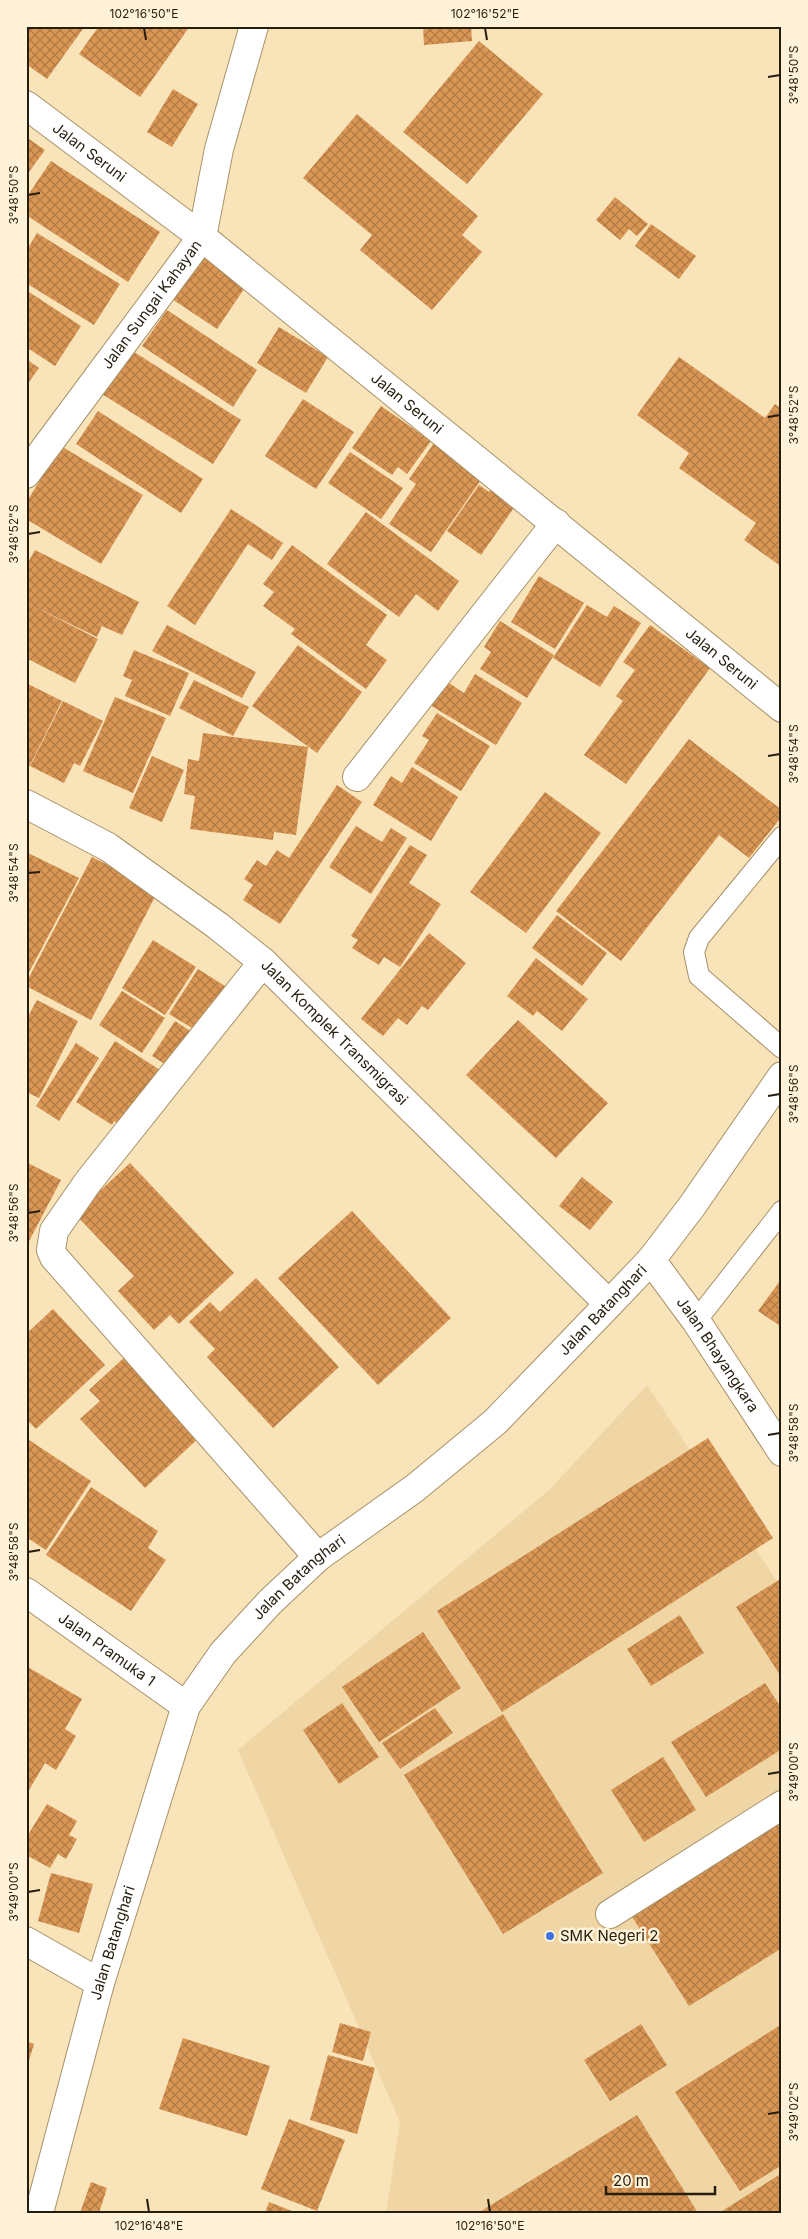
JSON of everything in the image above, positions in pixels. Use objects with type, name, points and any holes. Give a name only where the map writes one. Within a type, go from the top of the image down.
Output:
[{"type":"street","name":"Jalan Sungai Kahayan","points":[[26,474],[202,237],[219,148],[254,26]]},
{"type":"street","name":"Jalan Seruni","points":[[26,105],[202,237],[782,708]]},
{"type":"street","points":[[357,777],[556,523]]},
{"type":"street","name":"Jalan Komplek Transmigrasi","points":[[26,804],[108,847],[218,926],[262,962],[609,1304]]},
{"type":"street","points":[[262,962],[88,1182],[54,1231],[51,1250],[54,1257],[318,1558]]},
{"type":"street","name":"Jalan Batanghari","points":[[39,2213],[100,1983],[186,1706],[223,1653],[270,1602],[318,1558],[414,1488],[495,1422],[651,1260],[692,1206],[782,1076]]},
{"type":"street","name":"Jalan Bhayangkara","points":[[651,1260],[696,1321],[782,1452]]},
{"type":"street","name":"Jalan Pramuka 1","points":[[26,1592],[186,1706]]},
{"type":"street","points":[[610,1914],[782,1805]]},
{"type":"street","points":[[26,1941],[100,1983]]},
{"type":"lane","points":[[782,837],[699,938],[694,952],[699,976],[782,1048]]},
{"type":"lane","points":[[696,1321],[782,1211]]},
{"type":"shaded area","name":"SMK Negeri 2","points":[[647,1385],[782,1589],[782,2213],[386,2213],[400,2122],[238,1750],[549,1490]]},
{"type":"building","points":[[26,26],[85,26],[47,79],[26,64]]},
{"type":"building","points":[[99,26],[190,26],[140,97],[79,54]]},
{"type":"building","points":[[423,26],[471,26],[472,41],[424,45]]},
{"type":"building","points":[[479,41],[543,94],[467,184],[403,132]]},
{"type":"building","points":[[173,89],[198,104],[172,147],[147,132]]},
{"type":"building","points":[[357,114],[478,216],[462,235],[482,252],[432,310],[360,250],[372,235],[303,178]]},
{"type":"building","points":[[26,137],[45,150],[26,176]]},
{"type":"building","points":[[51,161],[160,232],[128,282],[26,215],[26,198]]},
{"type":"building","points":[[615,197],[648,224],[637,236],[629,229],[620,240],[596,220]]},
{"type":"building","points":[[651,224],[696,256],[679,279],[635,246]]},
{"type":"building","points":[[37,233],[120,284],[94,325],[26,283],[26,251]]},
{"type":"building","points":[[202,253],[248,283],[217,329],[172,299]]},
{"type":"building","points":[[26,290],[81,326],[55,366],[26,347]]},
{"type":"building","points":[[167,310],[257,370],[233,407],[142,346]]},
{"type":"building","points":[[279,327],[328,357],[306,393],[257,363]]},
{"type":"building","points":[[131,350],[241,420],[213,464],[102,394]]},
{"type":"building","points":[[679,357],[765,418],[775,404],[782,409],[782,567],[744,540],[756,523],[679,468],[689,453],[637,415]]},
{"type":"building","points":[[26,359],[39,368],[26,386]]},
{"type":"building","points":[[303,399],[354,432],[316,489],[265,456]]},
{"type":"building","points":[[381,406],[431,441],[407,474],[398,467],[392,475],[352,448]]},
{"type":"building","points":[[98,411],[203,479],[181,513],[76,444]]},
{"type":"building","points":[[434,443],[483,477],[431,552],[389,524],[416,484],[409,479]]},
{"type":"building","points":[[61,446],[143,495],[101,564],[26,519],[26,503]]},
{"type":"building","points":[[350,452],[403,488],[381,519],[328,483]]},
{"type":"building","points":[[479,485],[489,492],[494,486],[518,502],[481,555],[447,531]]},
{"type":"building","points":[[231,509],[283,543],[272,560],[248,544],[195,625],[167,606]]},
{"type":"building","points":[[366,512],[459,581],[438,611],[416,594],[399,617],[327,564]]},
{"type":"building","points":[[292,545],[387,615],[366,645],[387,660],[366,689],[291,634],[295,629],[263,606],[274,592],[263,584]]},
{"type":"building","points":[[35,550],[139,602],[122,635],[102,626],[97,637],[31,605],[98,639],[75,683],[26,658],[26,566]]},
{"type":"building","points":[[539,576],[584,603],[555,649],[511,622]]},
{"type":"building","points":[[587,605],[607,617],[614,606],[641,623],[600,687],[553,658]]},
{"type":"building","points":[[500,621],[554,655],[527,698],[480,669],[491,652],[484,647]]},
{"type":"building","points":[[167,625],[256,672],[242,698],[152,651]]},
{"type":"building","points":[[650,625],[710,668],[626,784],[584,755],[623,701],[616,696],[635,670],[623,662]]},
{"type":"building","points":[[298,645],[362,692],[317,753],[252,706]]},
{"type":"building","points":[[134,650],[189,673],[170,716],[125,696],[132,680],[123,676]]},
{"type":"building","points":[[475,674],[522,703],[496,745],[430,705],[446,681],[464,693]]},
{"type":"building","points":[[194,680],[249,707],[233,736],[179,708]]},
{"type":"building","points":[[26,683],[62,701],[29,767],[26,766]]},
{"type":"building","points":[[115,697],[166,718],[133,793],[83,771]]},
{"type":"building","points":[[63,701],[103,721],[80,766],[74,763],[64,783],[30,766]]},
{"type":"building","points":[[437,713],[490,746],[461,791],[414,763],[429,740],[422,736]]},
{"type":"building","points":[[203,733],[308,747],[296,835],[274,832],[273,840],[190,829],[195,796],[184,794],[188,759],[199,761]]},
{"type":"building","points":[[689,739],[782,810],[782,816],[749,858],[719,835],[621,961],[556,911]]},
{"type":"building","points":[[152,756],[184,770],[162,822],[129,808]]},
{"type":"building","points":[[412,767],[458,797],[431,841],[373,805],[391,776],[402,783]]},
{"type":"building","points":[[337,785],[362,802],[280,924],[243,900],[253,885],[244,879],[257,860],[266,866],[277,850],[289,858]]},
{"type":"building","points":[[545,792],[601,833],[526,933],[470,892]]},
{"type":"building","points":[[356,826],[382,842],[391,828],[407,838],[371,894],[329,867]]},
{"type":"building","points":[[410,845],[427,855],[409,883],[441,904],[400,967],[384,957],[379,965],[352,948],[358,940],[351,936]]},
{"type":"building","points":[[26,852],[79,878],[26,978]]},
{"type":"building","points":[[92,857],[158,891],[91,1020],[26,986],[26,983]]},
{"type":"building","points":[[557,915],[607,953],[582,986],[532,948]]},
{"type":"building","points":[[429,933],[466,963],[428,1010],[422,1006],[407,1025],[398,1018],[383,1036],[361,1019]]},
{"type":"building","points":[[153,940],[196,967],[165,1015],[122,988]]},
{"type":"building","points":[[536,958],[588,999],[562,1031],[537,1011],[533,1016],[507,996]]},
{"type":"building","points":[[198,969],[225,986],[197,1031],[169,1014]]},
{"type":"building","points":[[122,991],[165,1018],[142,1053],[99,1025]]},
{"type":"building","points":[[37,1000],[78,1021],[39,1098],[26,1092],[26,1030],[28,1026],[26,1020]]},
{"type":"building","points":[[518,1020],[608,1103],[556,1158],[466,1075]]},
{"type":"building","points":[[175,1021],[195,1034],[173,1069],[152,1056]]},
{"type":"building","points":[[115,1041],[160,1070],[124,1127],[114,1121],[112,1125],[76,1102]]},
{"type":"building","points":[[76,1043],[99,1058],[59,1121],[36,1106]]},
{"type":"building","points":[[26,1162],[61,1180],[26,1247]]},
{"type":"building","points":[[130,1163],[234,1273],[179,1324],[170,1315],[154,1330],[118,1291],[134,1276],[75,1214]]},
{"type":"building","points":[[582,1177],[613,1202],[590,1230],[559,1206]]},
{"type":"building","points":[[352,1211],[451,1318],[378,1385],[278,1278]]},
{"type":"building","points":[[256,1278],[339,1367],[273,1428],[207,1357],[215,1349],[189,1322],[210,1302],[220,1312]]},
{"type":"building","points":[[782,1278],[782,1327],[758,1311]]},
{"type":"building","points":[[53,1309],[105,1365],[36,1429],[26,1419],[26,1394],[28,1393],[26,1391],[26,1334]]},
{"type":"building","points":[[128,1354],[203,1434],[145,1488],[80,1419],[100,1401],[89,1390]]},
{"type":"building","points":[[26,1438],[91,1481],[46,1550],[26,1537]]},
{"type":"building","points":[[708,1438],[773,1538],[502,1712],[437,1611]]},
{"type":"building","points":[[91,1487],[158,1531],[148,1548],[166,1560],[131,1611],[46,1555]]},
{"type":"building","points":[[782,1578],[782,1678],[736,1607]]},
{"type":"building","points":[[680,1615],[704,1653],[651,1686],[627,1649]]},
{"type":"building","points":[[423,1632],[461,1688],[379,1742],[342,1687]]},
{"type":"building","points":[[26,1666],[82,1699],[65,1729],[76,1736],[56,1770],[45,1763],[29,1790],[26,1788]]},
{"type":"building","points":[[765,1683],[782,1709],[782,1749],[706,1797],[671,1742]]},
{"type":"building","points":[[342,1703],[379,1757],[339,1784],[303,1730]]},
{"type":"building","points":[[435,1708],[453,1733],[400,1769],[382,1743]]},
{"type":"building","points":[[503,1714],[603,1873],[503,1934],[404,1775]]},
{"type":"building","points":[[663,1757],[696,1810],[644,1842],[611,1790]]},
{"type":"building","points":[[47,1804],[77,1821],[69,1835],[77,1839],[66,1859],[58,1854],[50,1868],[26,1855],[26,1838]]},
{"type":"building","points":[[782,1816],[782,1948],[689,2006],[629,1912]]},
{"type":"building","points":[[51,1873],[93,1884],[79,1933],[38,1921]]},
{"type":"building","points":[[340,2023],[371,2032],[363,2061],[332,2052]]},
{"type":"building","points":[[641,2024],[667,2065],[610,2101],[584,2060]]},
{"type":"building","points":[[782,2024],[782,2165],[740,2191],[675,2092]]},
{"type":"building","points":[[183,2038],[270,2066],[247,2136],[159,2109]]},
{"type":"building","points":[[26,2041],[34,2044],[27,2067],[26,2067]]},
{"type":"building","points":[[328,2055],[375,2068],[357,2134],[310,2120]]},
{"type":"building","points":[[637,2115],[698,2213],[478,2213]]},
{"type":"building","points":[[289,2119],[345,2140],[317,2211],[261,2189]]},
{"type":"building","points":[[782,2173],[782,2213],[719,2213]]},
{"type":"building","points":[[91,2182],[107,2188],[99,2213],[80,2213]]},
{"type":"building","points":[[269,2202],[297,2213],[265,2213]]},
{"type":"place","name":"SMK Negeri 2","points":[[550,1936]]}]
